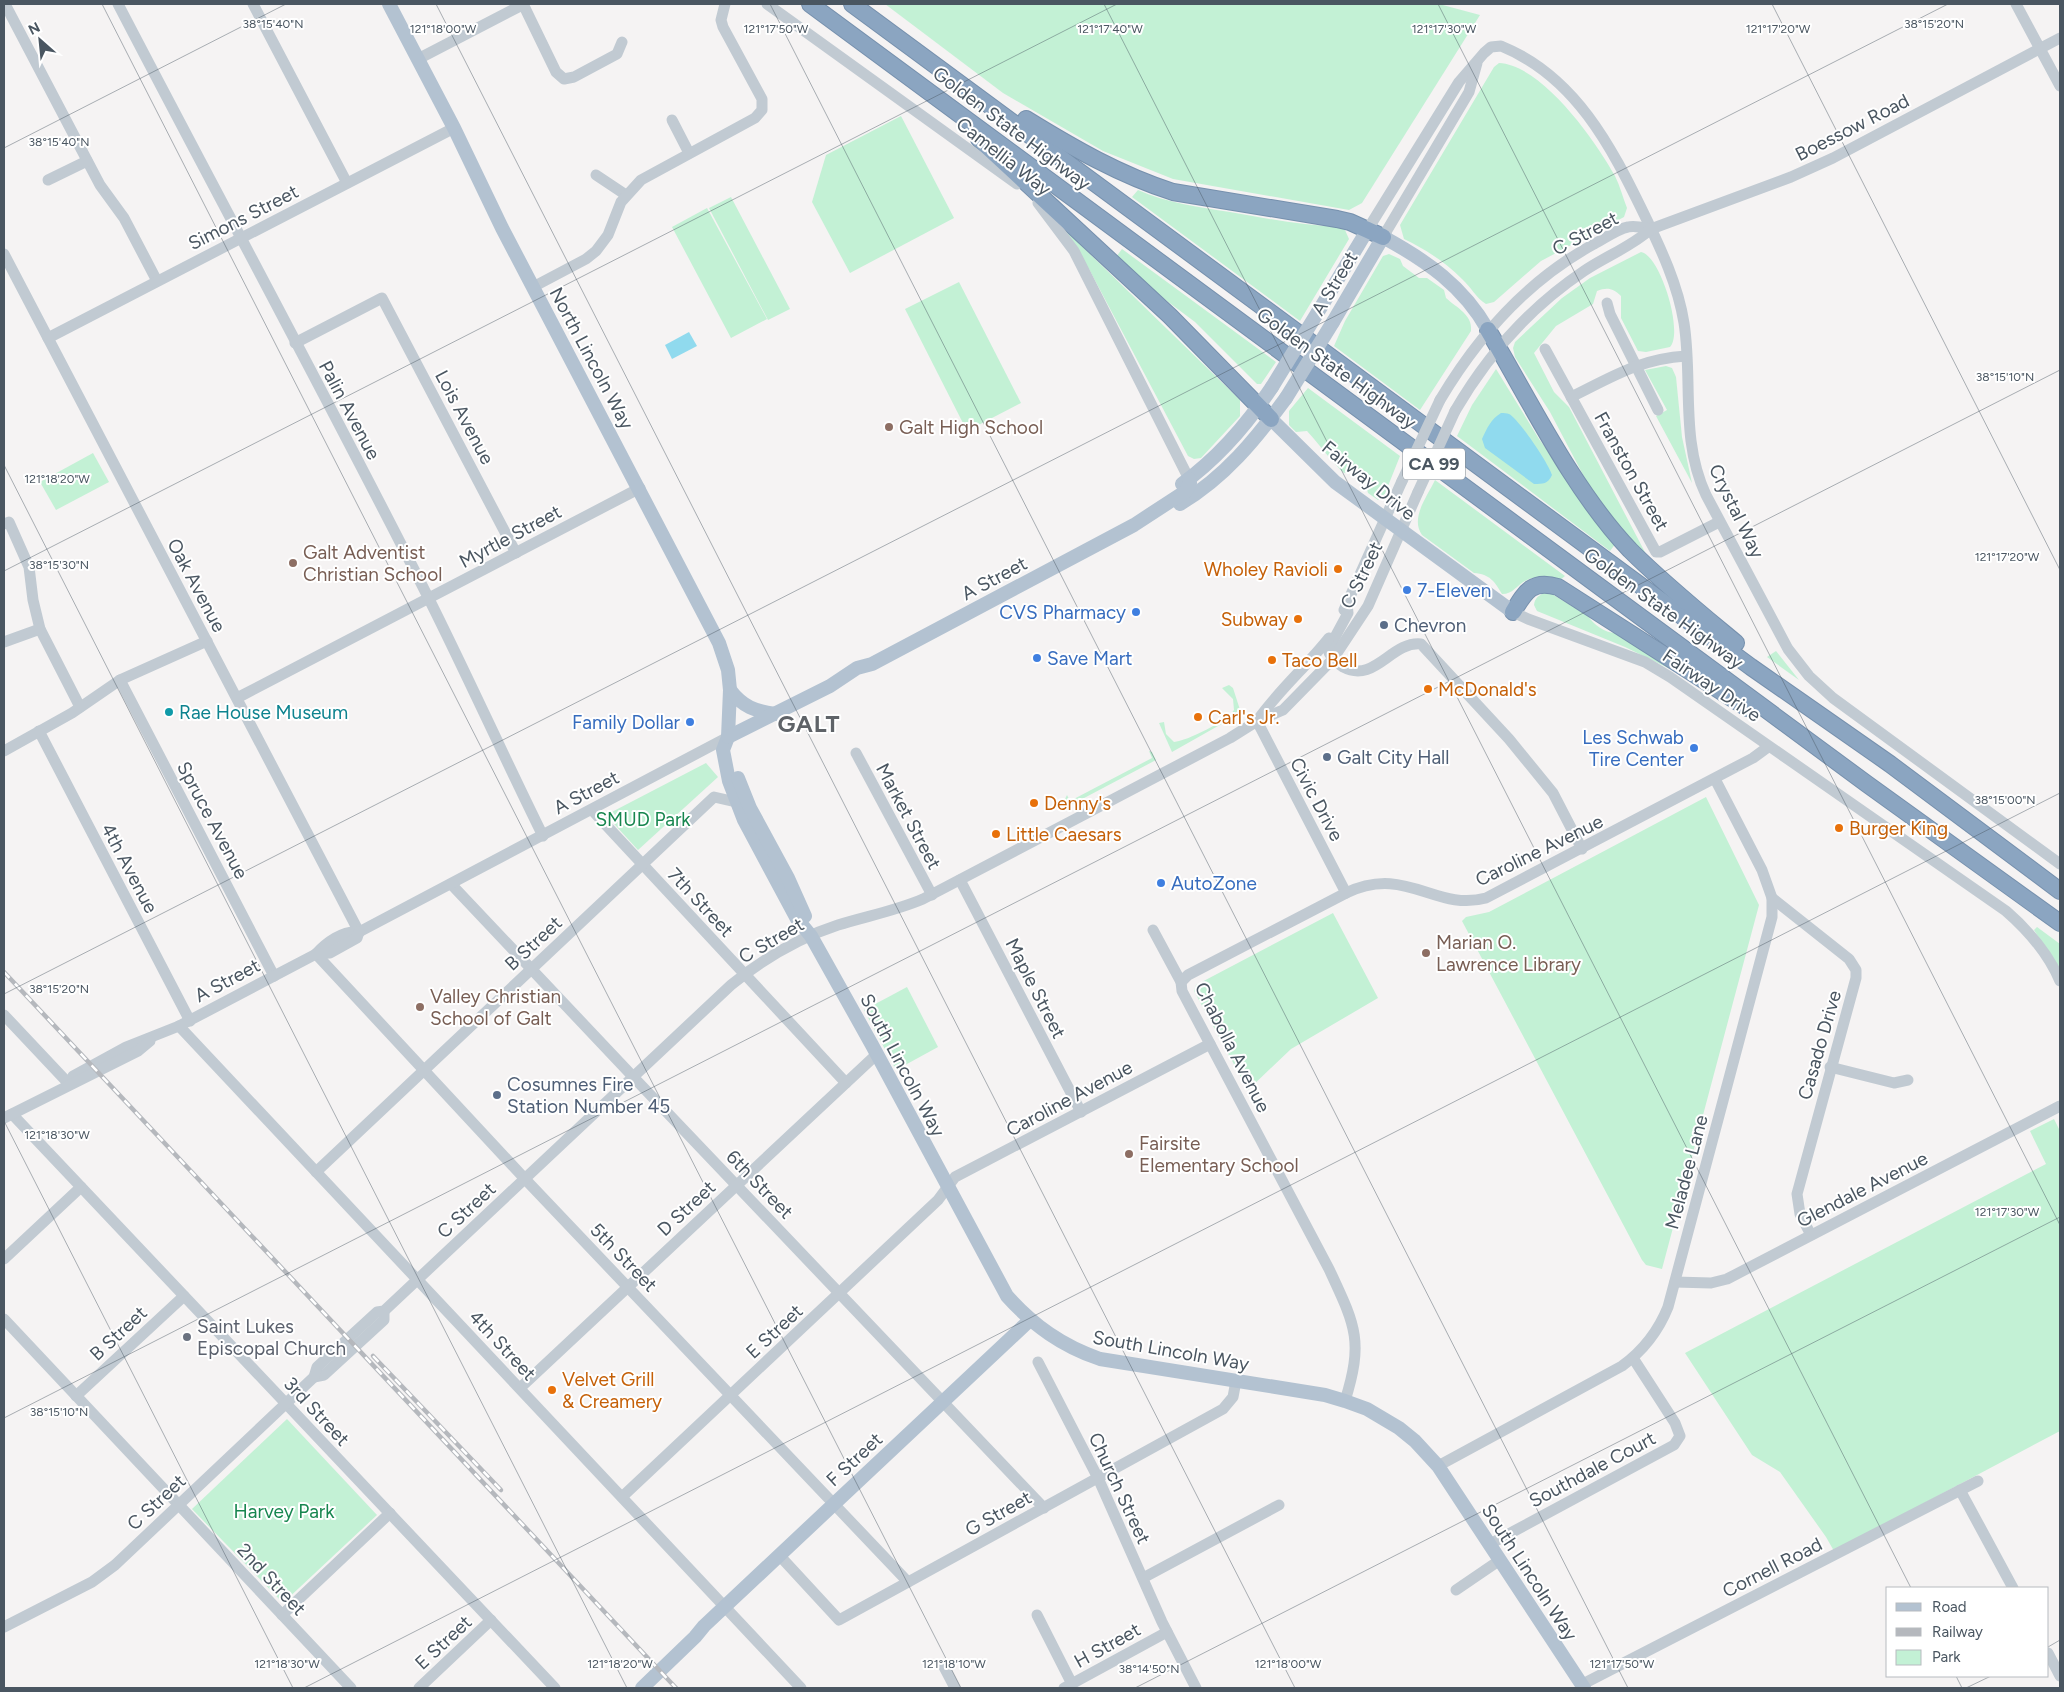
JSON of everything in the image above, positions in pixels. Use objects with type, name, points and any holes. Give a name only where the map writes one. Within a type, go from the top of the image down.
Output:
[{"type":"highway","name":"Golden State Highway","points":[[810,4],[1866,784],[2060,923]]},
{"type":"highway","name":"Golden State Highway","points":[[852,4],[1751,667],[1809,707],[2060,890]]},
{"type":"highway","points":[[912,47],[1062,142],[1105,165],[1147,184],[1173,192],[1337,219],[1368,229],[1384,237]]},
{"type":"highway","points":[[916,82],[1163,310],[1271,419]]},
{"type":"highway","points":[[1488,330],[1571,470],[1596,508],[1630,549],[1809,707]]},
{"type":"highway","points":[[1512,612],[1524,594],[1531,588],[1539,584],[1558,587],[1866,784]]},
{"type":"main road","name":"North Lincoln Way","points":[[389,4],[719,643],[728,670],[730,690],[728,738]]},
{"type":"main road","name":"A Street","points":[[1134,525],[1150,507],[1189,479],[1221,451],[1260,406],[1368,229]]},
{"type":"main road","name":"A Street","points":[[728,738],[830,686],[857,668],[872,664],[1134,525],[1156,518],[1201,492],[1238,460],[1271,419],[1286,398],[1384,237]]},
{"type":"main road","points":[[1384,237],[1415,254],[1452,283],[1468,300],[1488,330]]},
{"type":"main road","name":"Fairway Drive","points":[[1271,419],[1334,482],[1512,612]]},
{"type":"main road","points":[[730,690],[738,700],[750,709],[776,714]]},
{"type":"main road","name":"South Lincoln Way","points":[[728,738],[723,750],[728,781],[736,802],[750,832],[798,919],[811,936]]},
{"type":"main road","name":"South Lincoln Way","points":[[728,738],[740,787],[788,878],[811,936],[877,1054],[1007,1296],[1030,1320],[1063,1344],[1100,1359],[1325,1395],[1367,1409],[1399,1428],[1415,1441],[1438,1466],[1582,1686]]},
{"type":"main road","name":"F Street","points":[[642,1688],[695,1638],[704,1626],[725,1606],[1030,1320]]},
{"type":"main road","name":"F Street","points":[[631,1688],[692,1633],[704,1626]]},
{"type":"street","points":[[4,4],[106,196],[124,218],[157,282]]},
{"type":"street","name":"Palin Avenue","points":[[118,4],[429,598],[543,836]]},
{"type":"street","points":[[253,4],[347,183]]},
{"type":"street","points":[[418,59],[523,4],[556,72],[564,79],[574,77],[617,54],[622,42]]},
{"type":"street","points":[[534,287],[586,259],[596,251],[608,235],[616,212],[626,195],[640,180],[755,118],[762,110],[762,99],[723,27],[721,20],[725,4]]},
{"type":"street","name":"Camellia Way","points":[[767,4],[1007,176],[1039,204],[1074,251],[1189,479]]},
{"type":"street","points":[[2016,4],[2060,86]]},
{"type":"street","name":"Boessow Road","points":[[1651,229],[1791,177],[1832,158],[2060,38]]},
{"type":"street","name":"Crystal Way","points":[[1492,48],[1501,46],[1531,62],[1554,78],[1588,112],[1613,151],[1651,229],[1679,299],[1684,325],[1691,443],[1696,470],[1720,522],[1788,649],[1820,688],[2060,864]]},
{"type":"street","name":"A Street","points":[[1368,229],[1458,82],[1492,48]]},
{"type":"street","name":"A Street","points":[[1384,237],[1469,92],[1478,61]]},
{"type":"street","points":[[672,120],[689,153]]},
{"type":"street","name":"Simons Street","points":[[48,338],[454,128]]},
{"type":"street","points":[[48,180],[87,161]]},
{"type":"street","points":[[596,176],[626,195]]},
{"type":"street","name":"C Street","points":[[1257,721],[1273,698],[1310,662],[1329,638],[1347,604],[1440,400],[1455,375],[1488,330],[1523,296],[1568,259],[1629,226],[1651,229]]},
{"type":"street","name":"C Street","points":[[4,1627],[92,1582],[105,1573],[314,1377],[317,1367],[377,1312],[384,1311],[418,1280],[745,974],[781,950],[811,936],[838,926],[906,907],[932,895],[1230,738],[1257,721],[1284,710],[1333,659],[1368,606],[1455,411],[1498,346],[1551,294],[1593,265],[1637,242],[1651,229]]},
{"type":"street","name":"Oak Avenue","points":[[5,258],[359,932]]},
{"type":"street","name":"Lois Avenue","points":[[295,343],[382,298],[516,553]]},
{"type":"street","points":[[1607,303],[1610,314],[1658,410]]},
{"type":"street","name":"Franston Street","points":[[1545,349],[1656,552],[1660,552],[1720,522]]},
{"type":"street","name":"Franston Street","points":[[1571,397],[1635,364],[1656,359],[1686,356]]},
{"type":"street","name":"Myrtle Street","points":[[237,698],[640,488]]},
{"type":"street","points":[[4,524],[10,522],[22,550],[29,567],[33,600],[40,628],[80,708]]},
{"type":"street","points":[[1347,604],[1348,613],[1328,650],[1333,659],[1348,670],[1364,671],[1375,667],[1408,645],[1421,644],[1509,740],[1554,793],[1582,849]]},
{"type":"street","name":"Fairway Drive","points":[[1512,612],[1645,662],[1695,692],[1768,746],[2006,911],[2033,937],[2046,953],[2060,981]]},
{"type":"street","points":[[4,642],[40,628]]},
{"type":"street","points":[[4,750],[80,708],[120,680],[207,641]]},
{"type":"street","name":"Spruce Avenue","points":[[120,680],[274,976]]},
{"type":"street","name":"Civic Drive","points":[[1257,721],[1346,893]]},
{"type":"street","name":"4th Avenue","points":[[39,731],[190,1020]]},
{"type":"street","name":"A Street","points":[[8,1116],[69,1084],[73,1076],[126,1047],[179,1026],[316,954],[324,945],[348,932],[359,932],[728,738]]},
{"type":"street","name":"Caroline Avenue","points":[[1181,982],[1188,975],[1346,893],[1370,883],[1382,882],[1405,885],[1456,900],[1477,900],[1493,895],[1754,758],[1768,746]]},
{"type":"street","name":"Market Street","points":[[856,753],[932,895]]},
{"type":"street","name":"Meladee Lane","points":[[1438,1466],[1633,1358],[1646,1346],[1662,1321],[1675,1282],[1770,930],[1772,898],[1762,870],[1715,779]]},
{"type":"street","name":"B Street","points":[[316,1172],[422,1070],[714,797],[736,802]]},
{"type":"street","name":"7th Street","points":[[592,810],[846,1083]]},
{"type":"street","name":"Maple Street","points":[[960,880],[1080,1112]]},
{"type":"street","name":"6th Street","points":[[452,884],[633,1077],[1044,1508]]},
{"type":"street","name":"Casado Drive","points":[[1772,898],[1850,959],[1856,970],[1856,978],[1830,1067],[1798,1194],[1800,1214],[1811,1235]]},
{"type":"street","name":"Chabolla Avenue","points":[[1153,930],[1181,982],[1182,991],[1329,1270],[1348,1311],[1357,1350],[1353,1374],[1345,1401]]},
{"type":"street","name":"5th Street","points":[[316,954],[524,1179],[908,1582]]},
{"type":"street","points":[[4,1015],[69,1084]]},
{"type":"street","name":"4th Street","points":[[179,1026],[801,1688]]},
{"type":"street","name":"Caroline Avenue","points":[[948,1188],[955,1177],[1210,1044]]},
{"type":"street","name":"D Street","points":[[520,1388],[877,1054]]},
{"type":"street","points":[[1830,1067],[1894,1083],[1908,1080]]},
{"type":"street","name":"Glendale Avenue","points":[[1675,1282],[1720,1282],[2060,1106]]},
{"type":"street","name":"3rd Street","points":[[8,1116],[81,1187],[555,1688]]},
{"type":"street","points":[[4,1259],[81,1187]]},
{"type":"street","name":"E Street","points":[[622,1497],[840,1293],[938,1200],[948,1188]]},
{"type":"street","name":"B Street","points":[[76,1396],[184,1296]]},
{"type":"street","name":"2nd Street","points":[[4,1319],[351,1688]]},
{"type":"street","name":"Southdale Court","points":[[1490,1544],[1674,1445],[1680,1436],[1675,1423],[1633,1358]]},
{"type":"street","name":"Church Street","points":[[1038,1362],[1098,1478],[1167,1632],[1196,1688]]},
{"type":"street","name":"G Street","points":[[779,1555],[839,1620],[1222,1409],[1233,1397],[1236,1382]]},
{"type":"street","name":"Cornell Road","points":[[1582,1686],[1978,1481]]},
{"type":"street","points":[[1960,1490],[2012,1587]]},
{"type":"street","points":[[1142,1578],[1279,1505]]},
{"type":"street","points":[[282,1615],[390,1513]]},
{"type":"street","points":[[1456,1590],[1500,1560]]},
{"type":"street","points":[[1037,1615],[1068,1686]]},
{"type":"street","name":"E Street","points":[[419,1688],[491,1620]]},
{"type":"street","name":"H Street","points":[[1068,1686],[1167,1632]]},
{"type":"street","points":[[2049,1655],[2060,1676]]},
{"type":"street","points":[[943,1665],[955,1688]]},
{"type":"green space","points":[[885,4],[1439,4],[1480,15],[1362,203],[1349,210],[1173,179],[1103,151],[1003,93]]},
{"type":"green space","points":[[1499,63],[1516,67],[1533,77],[1550,90],[1566,107],[1606,161],[1617,180],[1627,208],[1624,217],[1541,261],[1494,302],[1486,304],[1449,267],[1404,239],[1400,225],[1494,67]]},
{"type":"green space","points":[[901,116],[954,218],[850,273],[812,202],[826,155]]},
{"type":"green space","points":[[1138,190],[1160,198],[1194,206],[1312,225],[1340,227],[1345,230],[1349,239],[1300,321],[1132,197]]},
{"type":"green space","points":[[731,197],[790,309],[768,320],[709,208]]},
{"type":"green space","points":[[707,208],[767,319],[731,338],[672,227]]},
{"type":"green space","points":[[1056,221],[1240,400],[1240,416],[1201,458],[1194,459],[1188,456],[1089,269]]},
{"type":"green space","points":[[1122,249],[1276,362],[1261,384],[1257,384],[1195,322],[1159,295],[1116,257]]},
{"type":"green space","points":[[1641,252],[1648,256],[1656,266],[1668,295],[1674,326],[1674,339],[1670,347],[1646,352],[1638,351],[1621,318],[1621,296],[1613,290],[1604,289],[1597,291],[1593,304],[1556,326],[1534,353],[1554,392],[1569,407],[1648,558],[1616,524],[1590,488],[1550,412],[1515,357],[1513,348],[1515,342],[1562,298],[1590,278]]},
{"type":"green space","points":[[1389,254],[1400,259],[1403,266],[1419,278],[1427,278],[1444,290],[1446,298],[1467,316],[1471,325],[1471,331],[1420,410],[1334,346],[1345,321],[1383,256]]},
{"type":"green space","points":[[959,282],[1021,403],[967,431],[905,309]]},
{"type":"green space","points":[[1666,366],[1672,368],[1676,377],[1682,437],[1692,483],[1656,416],[1667,410],[1645,370]]},
{"type":"green space","points":[[1496,369],[1539,439],[1616,543],[1610,551],[1457,436],[1472,405]]},
{"type":"green space","points":[[1308,388],[1400,456],[1384,496],[1378,500],[1368,493],[1365,482],[1352,471],[1344,473],[1307,431],[1296,432],[1289,425],[1289,411]]},
{"type":"green space","points":[[93,453],[109,482],[56,510],[40,482]]},
{"type":"green space","points":[[1435,480],[1565,576],[1559,581],[1543,578],[1531,579],[1513,591],[1502,594],[1491,579],[1474,573],[1422,535],[1418,522],[1419,515],[1424,500]]},
{"type":"green space","points":[[1544,593],[1552,594],[1588,616],[1600,627],[1615,633],[1670,669],[1625,647],[1537,611],[1534,605],[1535,601],[1538,596]]},
{"type":"green space","points":[[1776,651],[1799,680],[1767,657]]},
{"type":"green space","points":[[1229,685],[1233,688],[1241,713],[1172,752],[1159,723],[1164,722],[1166,734],[1174,742],[1206,730],[1224,719],[1234,710],[1233,699],[1222,688]]},
{"type":"green space","points":[[1149,751],[1152,752],[1156,760],[1069,806],[1065,799],[1067,795],[1070,801],[1152,758]]},
{"type":"green space","name":"SMUD Park","points":[[706,763],[718,777],[638,850],[606,815]]},
{"type":"green space","points":[[1706,797],[1759,905],[1662,1269],[1646,1265],[1642,1260],[1462,921],[1466,917],[1489,912]]},
{"type":"green space","points":[[1333,913],[1378,998],[1291,1049],[1248,1090],[1194,991],[1196,985]]},
{"type":"green space","points":[[2037,927],[2060,944],[2060,971],[2034,930]]},
{"type":"green space","points":[[907,987],[938,1047],[896,1070],[864,1010]]},
{"type":"green space","points":[[2054,1119],[2060,1131],[2060,1431],[1834,1551],[1780,1472],[1752,1455],[1685,1353],[2046,1164],[2030,1131]]},
{"type":"green space","name":"Harvey Park","points":[[287,1419],[377,1515],[283,1603],[192,1509]]},
{"type":"water","points":[[689,332],[697,346],[672,359],[665,345]]},
{"type":"water","points":[[1501,413],[1513,417],[1533,442],[1550,469],[1552,475],[1547,482],[1534,484],[1485,448],[1482,439],[1492,421]]},
{"type":"railway","points":[[4,972],[676,1688]]},
{"type":"railway","points":[[373,1356],[501,1490]]},
{"type":"place","name":"Galt High School","points":[[889,427]]},
{"type":"place","name":"Galt Adventist Christian School","points":[[293,563]]},
{"type":"place","name":"Wholey Ravioli","points":[[1338,569]]},
{"type":"place","name":"7-Eleven","points":[[1407,590]]},
{"type":"place","name":"CVS Pharmacy","points":[[1136,612]]},
{"type":"place","name":"Subway","points":[[1298,619]]},
{"type":"place","name":"Chevron","points":[[1384,625]]},
{"type":"place","name":"Save Mart","points":[[1037,658]]},
{"type":"place","name":"Taco Bell","points":[[1272,660]]},
{"type":"place","name":"McDonald's","points":[[1428,689]]},
{"type":"place","name":"Rae House Museum","points":[[169,712]]},
{"type":"place","name":"Carl's Jr.","points":[[1198,717]]},
{"type":"place","name":"Family Dollar","points":[[690,722]]},
{"type":"place","name":"Les Schwab Tire Center","points":[[1694,748]]},
{"type":"place","name":"Galt City Hall","points":[[1327,757]]},
{"type":"place","name":"Denny's","points":[[1034,803]]},
{"type":"place","name":"Burger King","points":[[1839,828]]},
{"type":"place","name":"Little Caesars","points":[[996,834]]},
{"type":"place","name":"AutoZone","points":[[1161,883]]},
{"type":"place","name":"Marian O. Lawrence Library","points":[[1426,953]]},
{"type":"place","name":"Valley Christian School of Galt","points":[[420,1007]]},
{"type":"place","name":"Cosumnes Fire Station Number 45","points":[[497,1095]]},
{"type":"place","name":"Fairsite Elementary School","points":[[1129,1154]]},
{"type":"place","name":"Saint Lukes Episcopal Church","points":[[187,1337]]},
{"type":"place","name":"Velvet Grill & Creamery","points":[[552,1390]]},
{"type":"district","name":"GALT","points":[[809,724]]}]
